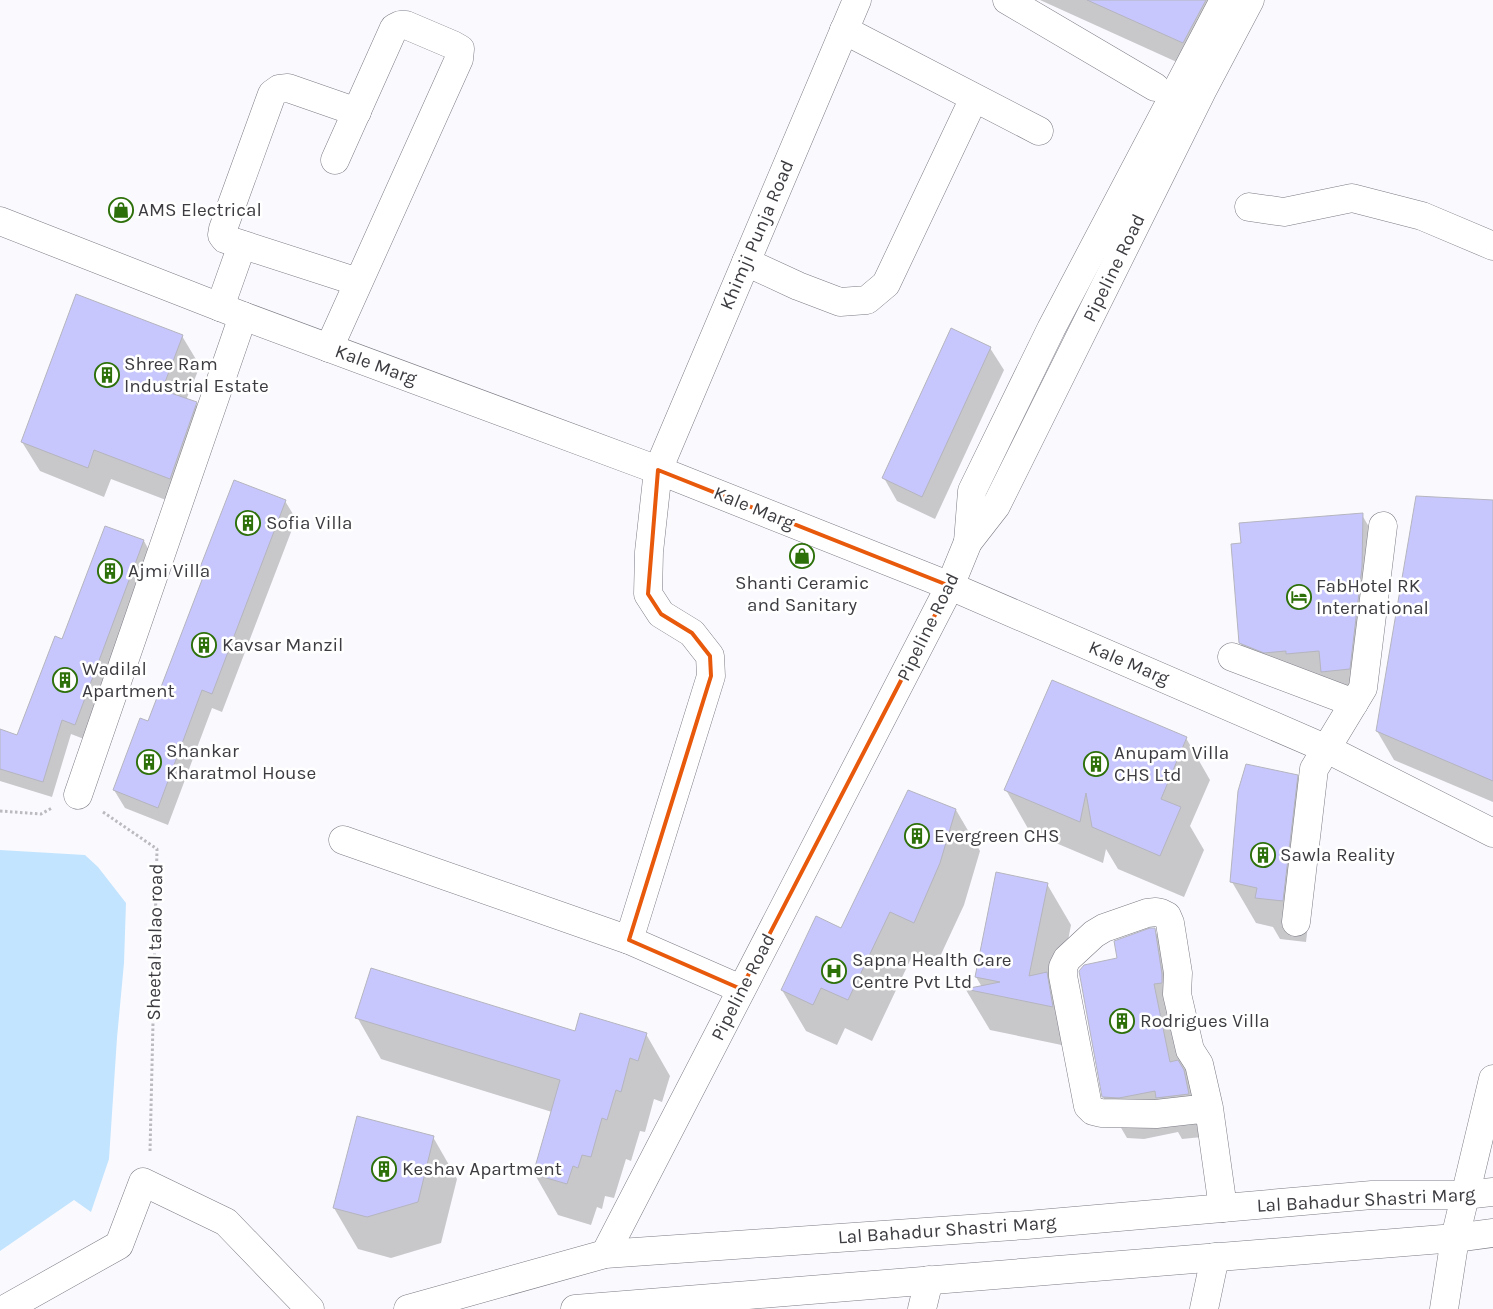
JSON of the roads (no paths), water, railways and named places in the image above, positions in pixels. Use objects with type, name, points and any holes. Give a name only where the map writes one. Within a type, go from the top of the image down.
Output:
[{"type":"street","name":"Khimji Punja Road","points":[[629,940],[711,676],[710,656],[692,634],[661,614],[648,594],[649,552],[658,470],[857,0]]},
{"type":"street","points":[[1007,0],[1155,87]]},
{"type":"street","points":[[968,542],[972,491],[1051,329],[1224,0]]},
{"type":"street","name":"Pipeline Road","points":[[605,1254],[950,586],[968,542],[996,506],[1202,91],[1250,0]]},
{"type":"street","points":[[329,348],[459,59],[460,49],[406,25],[394,28],[336,160]]},
{"type":"street","points":[[844,30],[1038,131]]},
{"type":"street","points":[[357,112],[288,88],[279,89],[272,94],[222,235],[225,239],[242,245],[358,282]]},
{"type":"street","points":[[746,262],[798,286],[840,302],[867,300],[886,284],[974,98]]},
{"type":"street","points":[[1249,207],[1284,212],[1352,198],[1422,216],[1493,246]]},
{"type":"street","name":"Kale Marg","points":[[0,221],[231,311],[658,470],[950,586],[1327,749],[1493,833]]},
{"type":"street","points":[[78,795],[231,311],[242,245]]},
{"type":"street","points":[[1006,422],[1032,434]]},
{"type":"street","points":[[1296,922],[1314,769],[1363,688],[1383,526]]},
{"type":"street","points":[[1232,657],[1354,704]]},
{"type":"street","points":[[343,840],[629,940],[741,989]]},
{"type":"street","points":[[1209,1108],[1156,1114],[1101,1113],[1093,1111],[1088,1106],[1063,976],[1063,967],[1067,959],[1094,934],[1104,928],[1147,914],[1160,913],[1167,916],[1170,923],[1178,974],[1177,994],[1190,1050],[1199,1064],[1209,1108],[1223,1208]]},
{"type":"street","points":[[1444,1309],[1455,1238],[1493,1079]]},
{"type":"street","points":[[5,1309],[119,1245],[143,1182],[226,1222],[310,1309]]},
{"type":"street","name":"Lal Bahadur Shastri Marg","points":[[408,1309],[605,1254],[1027,1225],[1372,1195],[1465,1195],[1493,1192]]},
{"type":"street","points":[[576,1309],[1455,1238],[1493,1233]]},
{"type":"street","points":[[1204,1309],[1215,1257]]},
{"type":"street","points":[[922,1309],[929,1280]]},
{"type":"water","points":[[0,850],[85,855],[98,867],[126,903],[124,963],[109,1159],[91,1212],[74,1200],[0,1251]]},
{"type":"place","name":"AMS Electrical","points":[[121,210]]},
{"type":"place","name":"Shree Ram Industrial Estate","points":[[107,375]]},
{"type":"place","name":"Sofia Villa","points":[[248,523]]},
{"type":"place","name":"Shanti Ceramic and Sanitary","points":[[802,556]]},
{"type":"place","name":"Ajmi Villa","points":[[110,571]]},
{"type":"place","name":"FabHotel RK International","points":[[1299,597]]},
{"type":"place","name":"Kavsar Manzil","points":[[204,645]]},
{"type":"place","name":"Wadilal Apartment","points":[[65,680]]},
{"type":"place","name":"Shankar Kharatmol House","points":[[149,762]]},
{"type":"place","name":"Anupam Villa CHS Ltd","points":[[1096,764]]},
{"type":"place","name":"Evergreen CHS","points":[[917,836]]},
{"type":"place","name":"Sawla Reality","points":[[1263,855]]},
{"type":"place","name":"Sapna Health Care Centre Pvt Ltd","points":[[834,971]]},
{"type":"place","name":"Rodrigues Villa","points":[[1122,1021]]},
{"type":"place","name":"Keshav Apartment","points":[[384,1169]]}]
